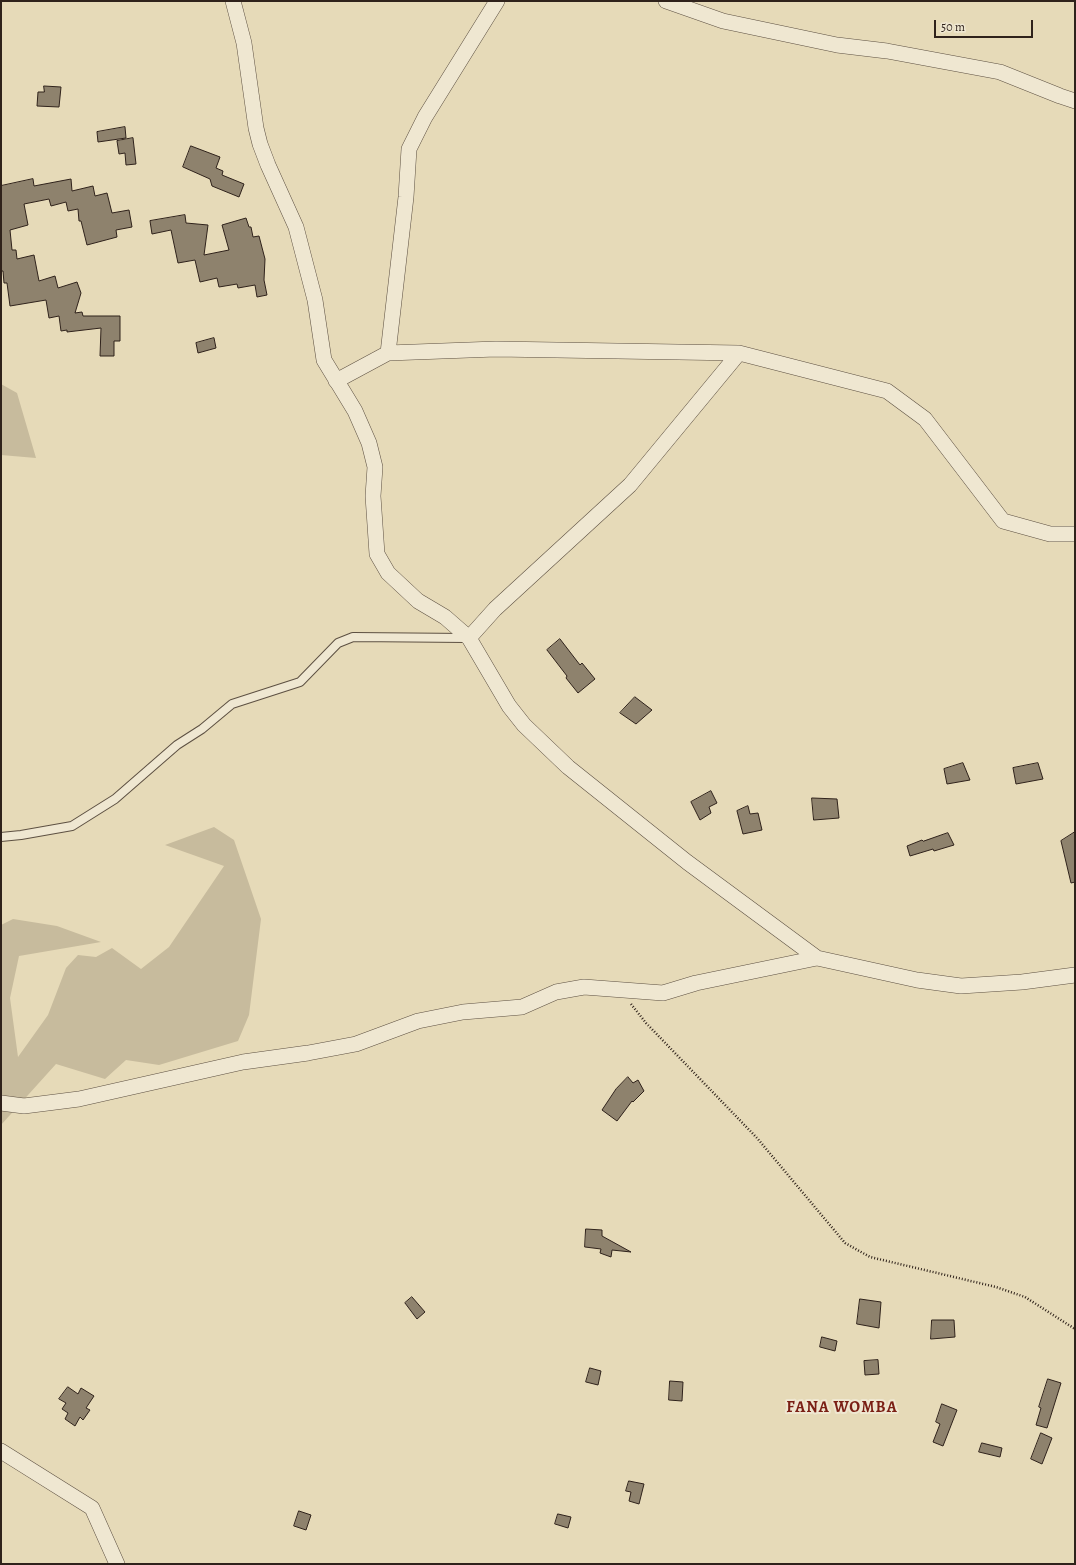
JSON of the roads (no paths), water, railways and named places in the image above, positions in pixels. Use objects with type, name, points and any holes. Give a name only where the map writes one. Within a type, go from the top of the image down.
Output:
[{"type":"street","points":[[233,1],[244,43],[256,128],[260,144],[296,227],[315,300],[324,360],[355,411],[369,443],[375,467],[373,496],[378,554],[388,573],[418,601],[445,617],[469,638],[509,706],[524,725],[568,767],[687,862],[817,958],[917,980],[961,986],[1022,982],[1075,975]]},
{"type":"street","points":[[388,353],[406,198],[410,149],[425,117],[497,1]]},
{"type":"street","points":[[666,1],[723,21],[830,44],[888,51],[1000,72],[1075,101]]},
{"type":"street","points":[[336,381],[388,353],[496,350],[739,353],[887,391],[925,419],[1003,521],[1050,534],[1075,534]]},
{"type":"street","points":[[469,638],[495,609],[630,485],[739,353]]},
{"type":"street","points":[[1,1103],[24,1106],[80,1099],[243,1062],[308,1053],[356,1044],[418,1021],[463,1012],[522,1006],[556,992],[584,987],[663,993],[696,983],[817,958]]},
{"type":"street","points":[[1,1451],[92,1508],[117,1564]]},
{"type":"lane","points":[[1,837],[72,826],[114,800],[177,745],[202,729],[232,704],[300,682],[338,643],[353,637],[469,638]]},
{"type":"district","name":"FANA WOMBA","points":[[842,1408]]}]
